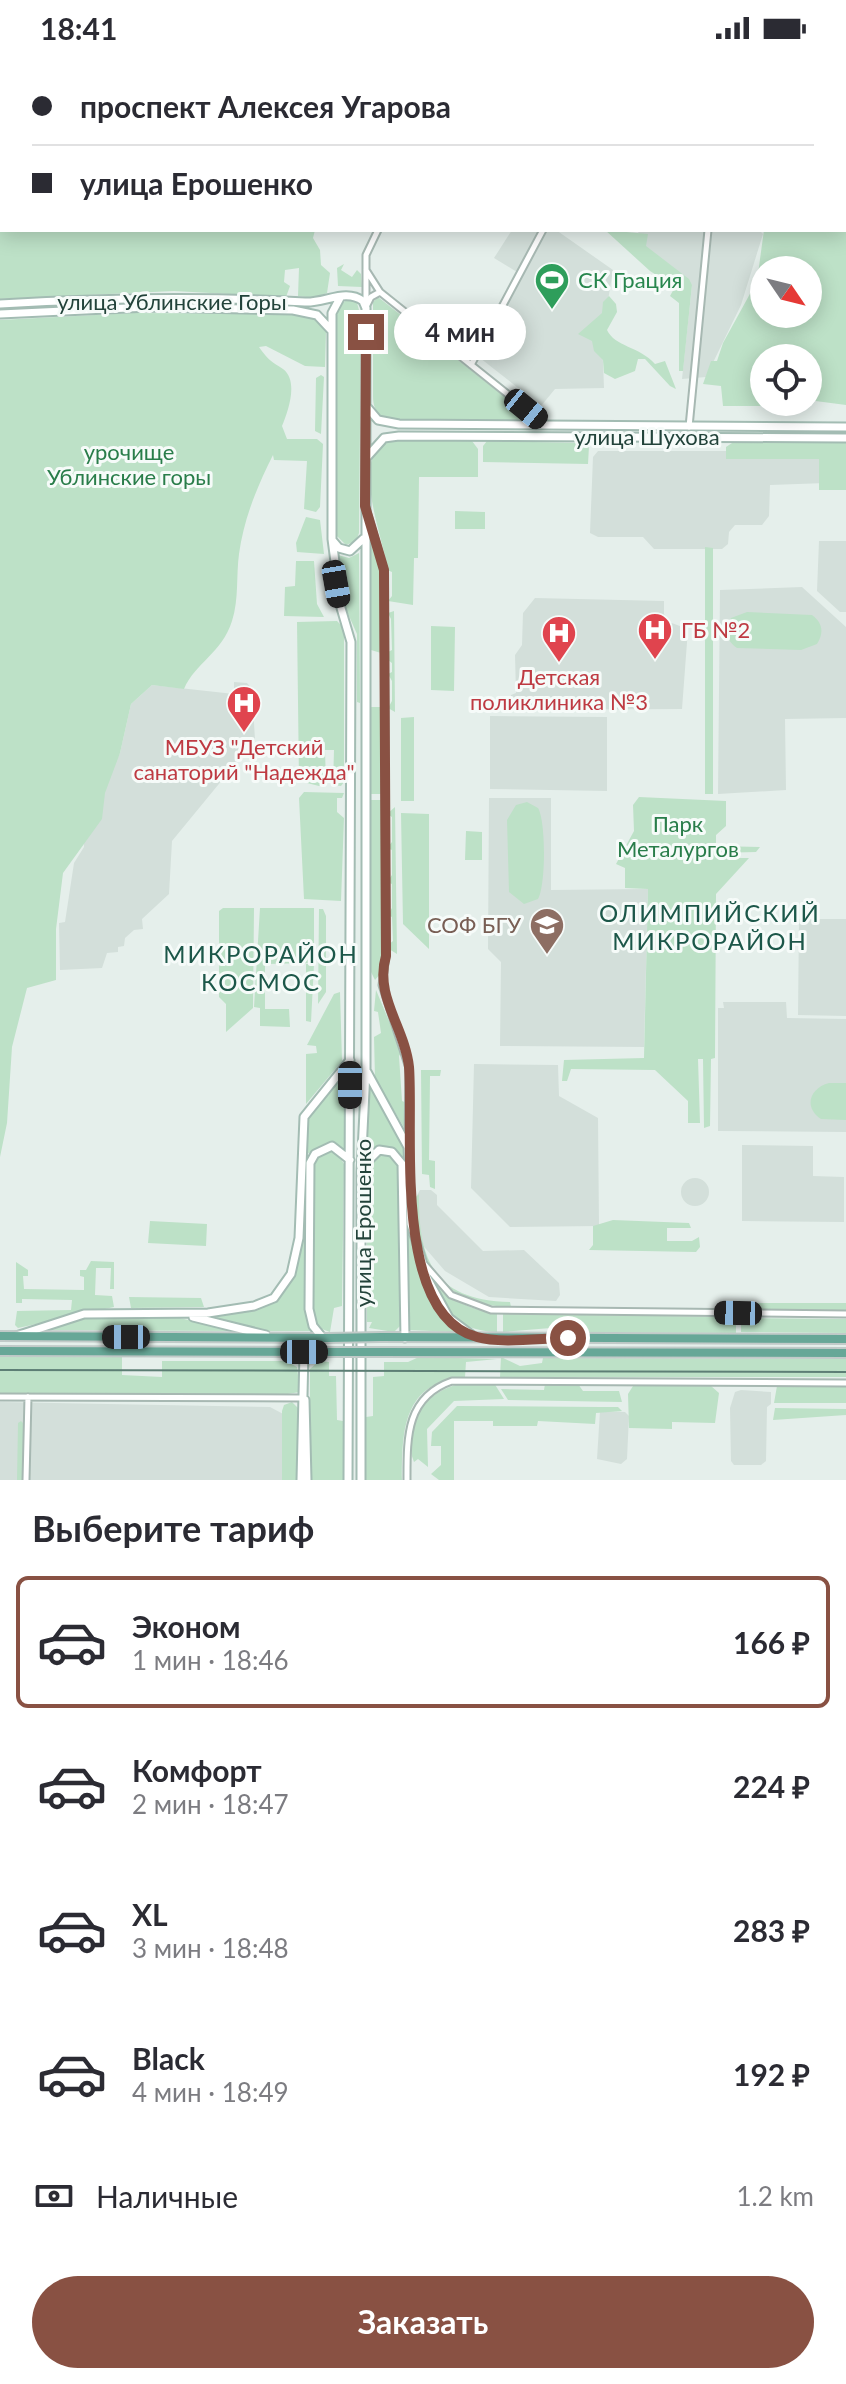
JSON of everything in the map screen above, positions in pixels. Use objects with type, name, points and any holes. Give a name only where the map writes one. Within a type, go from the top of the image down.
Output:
[{"type":"main road","points":[[346,295],[363,301],[366,308]]},
{"type":"main road","name":"улица Ублинские Горы","points":[[0,304],[148,298],[316,303],[346,295]]},
{"type":"main road","name":"улица Ерошенко","points":[[346,295],[333,307],[331,332],[332,539],[341,608],[351,642],[348,1480]]},
{"type":"main road","name":"улица Ублинские Горы","points":[[0,314],[149,307],[293,310],[325,319],[331,332]]},
{"type":"main road","name":"улица Ерошенко","points":[[361,1480],[361,1172],[366,1070],[366,308]]},
{"type":"main road","name":"улица Шухова","points":[[366,405],[378,420],[389,423],[846,427]]},
{"type":"main road","points":[[689,427],[689,437]]},
{"type":"main road","points":[[723,438],[724,427]]},
{"type":"main road","name":"улица Шухова","points":[[365,463],[377,444],[393,436],[846,438]]},
{"type":"main road","points":[[332,539],[339,548],[350,551],[361,543],[365,535]]},
{"type":"main road","points":[[14,1337],[84,1314],[184,1314],[254,1306],[274,1298],[286,1285],[299,1238],[304,1117],[350,1060],[365,1061]]},
{"type":"main road","points":[[366,1070],[408,1147],[411,1224],[420,1259],[441,1308],[458,1333],[456,1352]]},
{"type":"main road","points":[[325,1337],[313,1326],[309,1309],[310,1163],[323,1147],[332,1146],[350,1160]]},
{"type":"main road","points":[[361,1172],[368,1158],[379,1150],[392,1152],[402,1164],[405,1338]]},
{"type":"main road","points":[[184,1314],[276,1338]]},
{"type":"main road","points":[[0,1336],[405,1338],[458,1333],[479,1338],[846,1339]]},
{"type":"main road","points":[[0,1351],[846,1353]]},
{"type":"main road","points":[[301,1480],[304,1352]]},
{"type":"main road","points":[[304,1398],[308,1409],[307,1480]]},
{"type":"street","name":"улица Ерошенко","points":[[366,308],[366,255],[377,232]]},
{"type":"street","points":[[471,365],[542,232]]},
{"type":"street","points":[[689,427],[708,232]]},
{"type":"street","points":[[366,270],[380,292],[549,426]]},
{"type":"street","points":[[346,295],[380,292]]},
{"type":"street","points":[[366,308],[371,297],[380,292]]},
{"type":"street","name":"улица Ерошенко","points":[[365,506],[384,570],[386,956],[382,985],[408,1060],[408,1147]]},
{"type":"street","points":[[420,1259],[451,1295],[491,1310],[846,1314]]},
{"type":"street","points":[[407,1480],[409,1432],[414,1410],[424,1396],[452,1381],[846,1383]]},
{"type":"street","points":[[0,1397],[304,1398]]},
{"type":"street","points":[[26,1480],[28,1397]]},
{"type":"shaded area","points":[[511,232],[559,232],[613,270],[602,337],[604,388],[555,389],[541,406],[480,358],[519,278],[517,272],[494,258]]},
{"type":"shaded area","points":[[638,232],[763,234],[756,256],[750,256],[750,276],[741,305],[706,377],[682,379],[692,285],[646,247]]},
{"type":"shaded area","points":[[598,451],[823,451],[826,483],[770,485],[769,516],[762,525],[735,525],[729,532],[728,544],[722,549],[654,549],[643,537],[598,537],[590,533],[593,457]]},
{"type":"shaded area","points":[[819,541],[846,541],[846,612],[840,612],[817,591]]},
{"type":"shaded area","points":[[802,587],[846,627],[846,718],[785,719],[786,790],[718,794],[720,590]]},
{"type":"shaded area","points":[[535,598],[664,601],[664,614],[669,622],[688,629],[682,709],[510,710],[511,695],[516,693],[515,655],[522,645],[523,613]]},
{"type":"shaded area","points":[[234,682],[247,683],[252,689],[255,740],[172,841],[169,894],[142,919],[143,929],[134,930],[125,938],[124,946],[118,947],[118,952],[107,953],[102,968],[60,970],[59,923],[65,922],[74,863],[84,847],[83,827],[120,753],[131,704],[152,685],[234,694]]},
{"type":"shaded area","points":[[490,716],[607,717],[607,791],[490,789]]},
{"type":"shaded area","points":[[489,798],[551,798],[551,890],[648,889],[644,1047],[500,1046],[501,962],[488,949]]},
{"type":"shaded area","points":[[799,919],[846,919],[846,1016],[798,1015]]},
{"type":"shaded area","points":[[723,1002],[786,1002],[787,1018],[846,1019],[846,1132],[718,1131],[718,1008],[724,1008]]},
{"type":"shaded area","points":[[474,1064],[558,1065],[559,1096],[598,1118],[599,1226],[510,1227],[471,1188]]},
{"type":"shaded area","points":[[742,1145],[813,1146],[813,1176],[844,1177],[844,1222],[742,1221]]},
{"type":"shaded area","points":[[695,1178],[705,1182],[709,1192],[705,1202],[695,1206],[685,1202],[681,1192],[685,1182]]},
{"type":"shaded area","points":[[420,1190],[431,1190],[437,1195],[437,1205],[483,1251],[524,1250],[559,1283],[560,1295],[556,1301],[489,1297],[445,1271],[420,1242],[416,1197]]},
{"type":"shaded area","points":[[735,1392],[771,1392],[771,1404],[767,1407],[766,1461],[761,1465],[734,1465],[731,1461],[730,1408]]},
{"type":"shaded area","points":[[0,1402],[270,1407],[285,1415],[285,1480],[0,1480]]},
{"type":"shaded area","points":[[600,1411],[625,1412],[629,1416],[627,1459],[621,1464],[597,1459]]},
{"type":"green space","points":[[0,232],[314,232],[313,238],[320,250],[321,265],[330,273],[327,293],[314,298],[298,296],[299,268],[285,270],[284,282],[290,286],[286,297],[174,291],[0,299]]},
{"type":"green space","points":[[607,232],[648,234],[646,246],[689,279],[692,285],[683,371],[679,371],[679,303],[670,296],[675,287],[650,271]]},
{"type":"green space","points":[[764,232],[846,232],[846,405],[822,402],[822,344],[750,344],[750,406],[723,406],[721,386],[703,384],[711,361],[717,361],[723,343],[750,294],[750,328],[822,328],[822,256],[760,256]]},
{"type":"green space","points":[[344,264],[341,270],[352,277],[357,270],[361,274],[362,287],[338,286],[337,268]]},
{"type":"green space","points":[[609,296],[616,304],[617,312],[607,330],[611,336],[655,364],[665,361],[676,389],[645,359],[638,359],[635,371],[615,379],[604,373],[603,360],[594,351],[592,341],[578,334],[602,313],[603,302]]},
{"type":"green space","points":[[378,297],[519,408],[522,413],[519,419],[426,422],[380,415],[373,402],[373,302]]},
{"type":"green space","points":[[348,299],[357,303],[361,317],[359,533],[356,541],[346,545],[336,535],[337,315],[340,305]]},
{"type":"green space","name":"урочище Ублинские горы","points":[[133,313],[296,314],[319,320],[326,332],[325,367],[305,366],[266,346],[259,347],[288,374],[291,396],[282,426],[287,439],[317,439],[323,444],[320,507],[316,512],[304,509],[307,461],[274,460],[273,455],[244,528],[236,604],[228,632],[184,689],[152,685],[131,704],[120,753],[105,793],[102,819],[63,873],[56,929],[56,980],[27,988],[12,1047],[7,1123],[0,1157],[0,320]]},
{"type":"green space","points":[[324,377],[321,434],[315,431],[316,378]]},
{"type":"green space","points":[[396,441],[472,441],[478,449],[478,477],[419,477],[418,558],[414,558],[413,605],[388,601],[392,596],[392,572],[387,570],[371,496],[372,459],[380,447]]},
{"type":"green space","points":[[487,441],[584,443],[589,446],[588,464],[483,462],[483,446]]},
{"type":"green space","points":[[732,443],[846,443],[846,490],[819,490],[819,459],[726,459],[726,447]]},
{"type":"green space","points":[[455,511],[485,512],[485,529],[455,529]]},
{"type":"green space","points":[[306,517],[320,520],[324,554],[297,552],[296,543]]},
{"type":"green space","points":[[371,532],[381,566],[381,653],[371,650]]},
{"type":"green space","points":[[705,547],[713,548],[713,794],[705,794]]},
{"type":"green space","points":[[359,553],[360,703],[357,702],[357,634],[345,607],[338,555],[349,558]]},
{"type":"green space","points":[[296,561],[314,561],[317,604],[324,617],[284,616],[285,587],[295,586]]},
{"type":"green space","points":[[394,611],[395,712],[388,708],[392,701],[392,681],[388,674],[392,672],[392,663],[388,660],[388,652],[392,650],[388,613]]},
{"type":"green space","points":[[747,612],[812,615],[820,625],[821,636],[817,644],[801,650],[737,648],[728,638],[727,627],[731,618]]},
{"type":"green space","points":[[337,621],[344,628],[344,782],[341,786],[333,785],[334,750],[325,750],[326,783],[319,786],[299,781],[297,622]]},
{"type":"green space","points":[[431,626],[455,627],[454,691],[431,690]]},
{"type":"green space","points":[[371,707],[381,707],[381,794],[371,794]]},
{"type":"green space","points":[[414,717],[414,801],[401,801],[401,718]]},
{"type":"green space","points":[[304,792],[344,793],[342,798],[337,798],[337,812],[344,818],[341,901],[304,899],[299,798]]},
{"type":"green space","name":"Парк Металургов","points":[[639,797],[726,801],[726,826],[716,835],[716,846],[760,847],[756,852],[716,853],[717,858],[749,858],[716,894],[715,1058],[711,1059],[710,1126],[704,1128],[703,1059],[698,1059],[700,1123],[688,1123],[688,1101],[655,1070],[571,1069],[567,1081],[562,1081],[564,1060],[644,1058],[648,889],[625,888],[625,868],[616,864],[634,831],[633,805]]},
{"type":"green space","points":[[371,800],[381,800],[381,973],[375,980],[371,972]]},
{"type":"green space","points":[[527,802],[538,808],[541,815],[544,867],[538,899],[524,904],[509,892],[507,820],[516,805]]},
{"type":"green space","points":[[395,807],[397,954],[388,945],[393,941],[392,917],[388,915],[392,908],[392,884],[387,882],[392,875],[392,850],[387,848],[392,842],[392,817],[387,814]]},
{"type":"green space","points":[[401,813],[429,814],[429,949],[403,924]]},
{"type":"green space","points":[[466,831],[482,832],[482,860],[465,860]]},
{"type":"green space","points":[[223,908],[254,908],[253,1008],[226,1032],[226,1004],[219,997],[219,911]]},
{"type":"green space","points":[[260,908],[314,908],[314,963],[265,964],[265,1009],[289,1009],[290,1027],[260,1026],[260,1008],[254,1007]]},
{"type":"green space","points":[[319,909],[323,909],[326,916],[326,992],[318,1004]]},
{"type":"green space","points":[[306,964],[314,964],[311,1022],[306,1021]]},
{"type":"green space","points":[[376,990],[402,1052],[399,1056],[402,1101],[407,1103],[406,1131],[375,1078],[374,1037],[381,1033],[378,1012],[374,1011]]},
{"type":"green space","points":[[340,992],[342,1061],[306,1104],[306,1054],[317,1053],[316,1046],[307,1045],[334,994]]},
{"type":"green space","points":[[421,1070],[441,1070],[440,1076],[430,1076],[429,1160],[435,1161],[435,1189],[430,1187],[429,1175],[422,1174]]},
{"type":"green space","points":[[344,1073],[345,1150],[325,1145],[306,1155],[307,1120]]},
{"type":"green space","points":[[829,1083],[846,1083],[846,1120],[821,1119],[812,1109],[813,1093]]},
{"type":"green space","points":[[372,1089],[403,1144],[406,1162],[393,1150],[383,1147],[367,1155],[369,1091]]},
{"type":"green space","points":[[329,1148],[336,1150],[344,1164],[342,1306],[334,1308],[330,1332],[319,1328],[312,1312],[313,1161]]},
{"type":"green space","points":[[381,1153],[391,1154],[400,1168],[402,1324],[394,1332],[369,1328],[372,1322],[367,1322],[367,1167],[368,1161]]},
{"type":"green space","points":[[406,1186],[414,1245],[425,1282],[433,1299],[457,1332],[408,1330]]},
{"type":"green space","points":[[419,1194],[422,1240],[436,1273],[464,1294],[510,1302],[511,1307],[467,1299],[451,1289],[438,1277],[420,1243],[414,1199]]},
{"type":"green space","points":[[306,1209],[306,1318],[313,1331],[269,1331],[208,1316],[258,1307],[286,1290],[299,1259]]},
{"type":"green space","points":[[613,1220],[689,1223],[691,1228],[667,1228],[667,1241],[692,1241],[699,1237],[700,1247],[696,1252],[589,1250],[593,1245],[593,1226]]},
{"type":"green space","points":[[150,1221],[207,1224],[206,1246],[148,1243]]},
{"type":"green space","points":[[91,1261],[114,1262],[114,1289],[110,1289],[111,1268],[96,1268],[95,1295],[112,1296],[114,1307],[18,1328],[15,1325],[17,1311],[71,1310],[72,1300],[22,1299],[22,1303],[16,1303],[16,1262],[28,1270],[28,1276],[23,1276],[24,1289],[84,1290],[84,1277],[80,1276],[80,1270],[86,1270]]},
{"type":"green space","points":[[428,1272],[442,1289],[458,1301],[497,1313],[497,1332],[470,1327],[452,1316]]},
{"type":"green space","points":[[129,1297],[201,1298],[204,1307],[131,1308]]},
{"type":"green space","points":[[749,1303],[846,1303],[846,1310],[759,1310]]},
{"type":"green space","points":[[503,1314],[736,1317],[736,1333],[564,1332],[563,1327],[503,1332]]},
{"type":"green space","points":[[175,1317],[237,1331],[37,1330],[76,1319]]},
{"type":"green space","points":[[741,1318],[846,1319],[846,1333],[741,1332]]},
{"type":"green space","points":[[0,1356],[122,1357],[122,1375],[162,1377],[162,1361],[286,1361],[297,1367],[300,1392],[275,1396],[0,1394]]},
{"type":"green space","points":[[419,1357],[497,1359],[466,1362],[465,1377],[429,1388],[418,1399],[406,1427],[402,1480],[365,1480],[366,1417],[373,1416],[373,1377],[384,1376],[384,1362],[408,1362]]},
{"type":"green space","points":[[501,1357],[520,1366],[542,1363],[543,1358],[846,1359],[846,1377],[500,1377]]},
{"type":"green space","points":[[319,1361],[329,1362],[329,1376],[336,1376],[337,1420],[343,1421],[343,1480],[310,1480],[310,1369]]},
{"type":"green space","points":[[464,1383],[494,1383],[504,1399],[454,1401],[427,1429],[428,1467],[418,1459],[414,1462],[410,1434],[420,1410],[438,1393]]},
{"type":"green space","points":[[545,1384],[578,1384],[583,1391],[619,1391],[622,1402],[508,1400],[501,1389],[544,1390]]},
{"type":"green space","points":[[633,1386],[711,1386],[719,1393],[715,1423],[672,1422],[672,1429],[629,1428],[628,1394]]},
{"type":"green space","points":[[777,1386],[846,1386],[846,1403],[774,1403]]},
{"type":"green space","points":[[292,1402],[298,1408],[297,1480],[282,1480],[282,1411],[284,1405]]},
{"type":"green space","points":[[457,1406],[618,1407],[622,1411],[596,1413],[595,1424],[538,1421],[537,1426],[493,1426],[493,1421],[454,1421],[454,1480],[439,1480],[431,1474],[441,1465],[441,1446],[431,1446],[432,1432]]},
{"type":"green space","points":[[775,1408],[846,1409],[846,1415],[773,1420]]},
{"type":"green space","points":[[21,1421],[24,1424],[24,1480],[17,1480],[18,1423]]},
{"type":"tram line","points":[[0,1370],[846,1372]]},
{"type":"place","name":"СК Грация","points":[[552,311]]},
{"type":"place","name":"ГБ №2","points":[[655,661]]},
{"type":"place","name":"Детская поликлиника №3","points":[[559,664]]},
{"type":"place","name":"МБУЗ \"Детский санаторий \"Надежда\"","points":[[244,734]]},
{"type":"place","name":"СОФ БГУ","points":[[547,956]]},
{"type":"district","name":"ОЛИМПИЙСКИЙ МИКРОРАЙОН","points":[[710,928]]},
{"type":"district","name":"МИКРОРАЙОН КОСМОС","points":[[261,969]]},
{"type":"route","points":[[366,332],[365,506],[384,570],[386,956],[382,985],[409,1068],[411,1224],[435,1297],[459,1328],[479,1338],[568,1338]]}]
